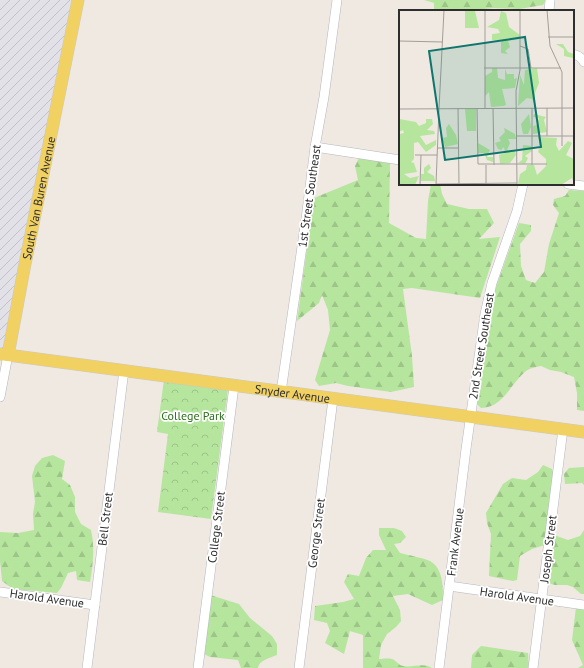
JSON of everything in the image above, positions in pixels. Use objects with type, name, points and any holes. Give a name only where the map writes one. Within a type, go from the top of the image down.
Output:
[{"type":"main road","name":"South Van Buren Avenue","points":[[4,354],[39,198],[48,144],[78,0]]},
{"type":"main road","name":"Snyder Avenue","points":[[4,354],[584,432]]},
{"type":"street","name":"1st Street Southeast","points":[[281,392],[337,0]]},
{"type":"street","points":[[549,10],[550,0]]},
{"type":"street","points":[[574,54],[584,62]]},
{"type":"street","points":[[315,147],[399,160]]},
{"type":"street","name":"2nd Street Southeast","points":[[470,417],[487,301],[496,270],[517,211],[524,185]]},
{"type":"street","points":[[574,185],[584,186]]},
{"type":"street","name":"South Van Buren Avenue","points":[[0,397],[4,354]]},
{"type":"street","name":"Bell Street","points":[[86,668],[124,370]]},
{"type":"street","name":"College Street","points":[[198,668],[234,386]]},
{"type":"street","name":"George Street","points":[[299,668],[333,399]]},
{"type":"street","name":"Frank Avenue","points":[[439,668],[470,417]]},
{"type":"street","name":"Joseph Street","points":[[533,668],[563,429]]},
{"type":"street","name":"Harold Avenue","points":[[449,586],[584,605]]},
{"type":"street","name":"Harold Avenue","points":[[0,592],[94,605]]},
{"type":"shaded area","points":[[0,0],[78,0],[8,355],[0,354]]},
{"type":"green space","points":[[424,0],[546,0],[543,5],[519,9],[494,8],[474,10],[434,10],[434,3]]},
{"type":"green space","points":[[359,158],[390,163],[389,223],[416,238],[426,239],[428,201],[431,185],[440,185],[442,194],[447,204],[469,209],[487,209],[494,223],[479,239],[500,237],[480,298],[412,288],[403,289],[412,356],[414,387],[391,392],[336,383],[319,386],[315,380],[330,330],[328,310],[322,295],[319,303],[297,321],[314,198],[358,180],[355,166]]},
{"type":"green space","points":[[569,190],[584,191],[584,411],[577,410],[577,393],[574,377],[541,366],[531,368],[526,371],[495,404],[489,407],[481,408],[477,404],[481,387],[482,361],[490,304],[519,223],[531,225],[531,231],[520,244],[521,266],[526,280],[535,283],[544,272],[549,244],[559,213],[553,205],[554,199],[565,196]]},
{"type":"green space","name":"College Park","points":[[164,379],[228,389],[211,519],[158,512],[168,434],[157,432]]},
{"type":"green space","points":[[53,455],[65,461],[62,479],[70,485],[75,497],[75,512],[81,524],[91,530],[93,556],[90,582],[77,580],[76,571],[68,573],[57,593],[13,589],[2,581],[0,532],[18,533],[34,530],[33,514],[35,502],[32,476],[35,466],[42,458]]},
{"type":"green space","points":[[543,465],[552,469],[555,480],[550,494],[550,507],[545,545],[532,549],[520,556],[517,580],[513,581],[489,576],[491,534],[487,523],[486,513],[503,484],[512,478],[526,480],[538,472]]},
{"type":"green space","points":[[584,467],[584,485],[582,483],[565,484],[564,474],[569,468]]},
{"type":"green space","points":[[379,528],[394,528],[402,531],[406,537],[400,543],[394,544],[400,553],[430,561],[438,568],[443,589],[443,600],[432,605],[408,594],[393,596],[400,610],[401,621],[387,634],[381,645],[379,659],[392,659],[403,666],[425,665],[432,668],[363,668],[363,635],[350,631],[344,654],[325,643],[330,631],[327,623],[314,620],[315,606],[354,599],[344,582],[348,574],[359,576],[366,558],[373,550],[386,550],[379,535]]},
{"type":"green space","points":[[584,530],[584,594],[581,594],[573,587],[567,585],[555,585],[548,583],[554,535],[568,540],[580,536]]},
{"type":"green space","points":[[210,595],[239,604],[250,618],[272,636],[277,644],[277,655],[260,663],[258,668],[241,668],[238,660],[210,657],[204,654]]},
{"type":"green space","points":[[576,607],[584,608],[584,668],[578,668],[583,665],[572,640]]},
{"type":"green space","points":[[481,646],[528,653],[529,668],[471,668],[472,655]]}]
